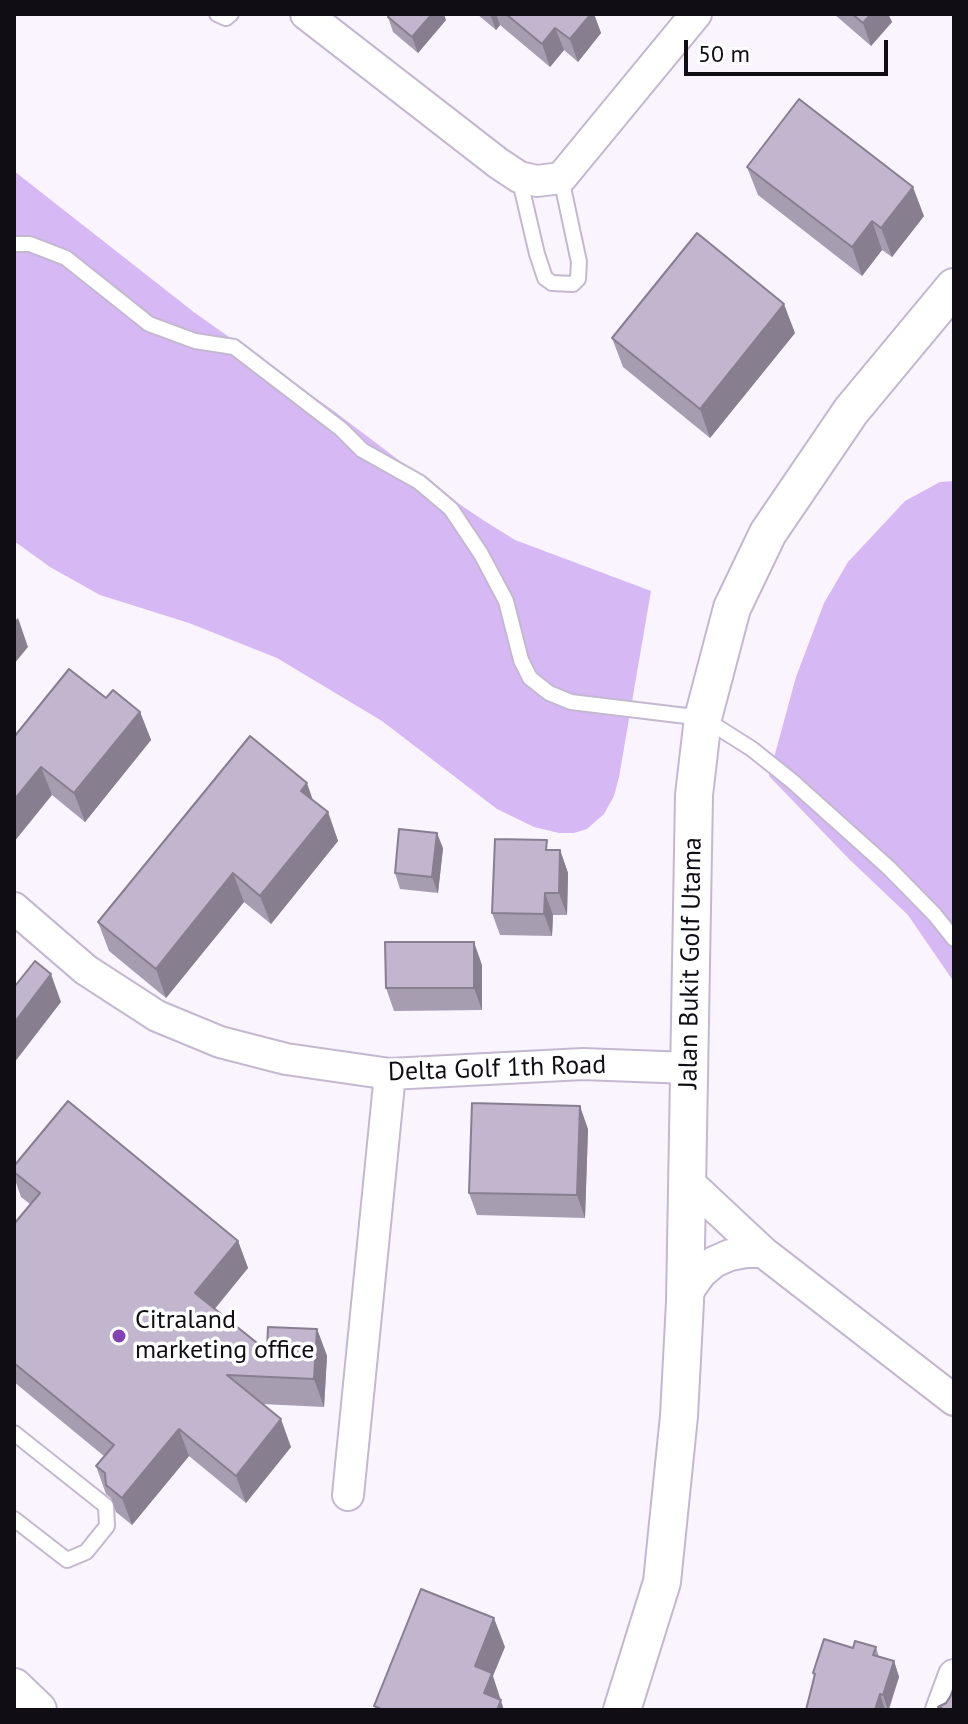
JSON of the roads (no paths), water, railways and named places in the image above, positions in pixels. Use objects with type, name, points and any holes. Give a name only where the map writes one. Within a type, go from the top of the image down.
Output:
[{"type":"street","points":[[306,14],[519,177],[537,181],[561,178],[696,14]]},
{"type":"street","name":"Jalan Bukit Golf Utama","points":[[621,1709],[662,1582],[679,1416],[685,1302],[694,795],[703,718],[732,608],[768,533],[851,411],[954,287]]},
{"type":"street","name":"Delta Golf 1th Road","points":[[14,908],[86,970],[157,1016],[220,1042],[286,1059],[390,1074],[583,1064],[688,1068]]},
{"type":"street","points":[[348,1495],[390,1074]]},
{"type":"street","points":[[686,1180],[763,1252],[954,1400]]},
{"type":"street","points":[[685,1302],[701,1273],[714,1262],[730,1255],[763,1252]]},
{"type":"street","points":[[941,1710],[954,1675]]},
{"type":"street","points":[[14,1687],[38,1710]]},
{"type":"lane","points":[[217,14],[226,18],[231,14]]},
{"type":"lane","points":[[519,177],[545,278],[552,283],[573,284],[578,279],[579,262],[561,178]]},
{"type":"lane","points":[[14,244],[30,244],[66,258],[149,324],[195,341],[234,347],[341,429],[362,450],[419,482],[451,509],[481,554],[506,601],[521,660],[530,678],[549,693],[571,702],[703,718],[752,749],[792,781],[889,868],[954,939]]},
{"type":"lane","points":[[14,1433],[106,1506],[107,1526],[86,1552],[67,1560],[14,1519]]},
{"type":"place","name":"Citraland marketing office","points":[[119,1336]]}]
